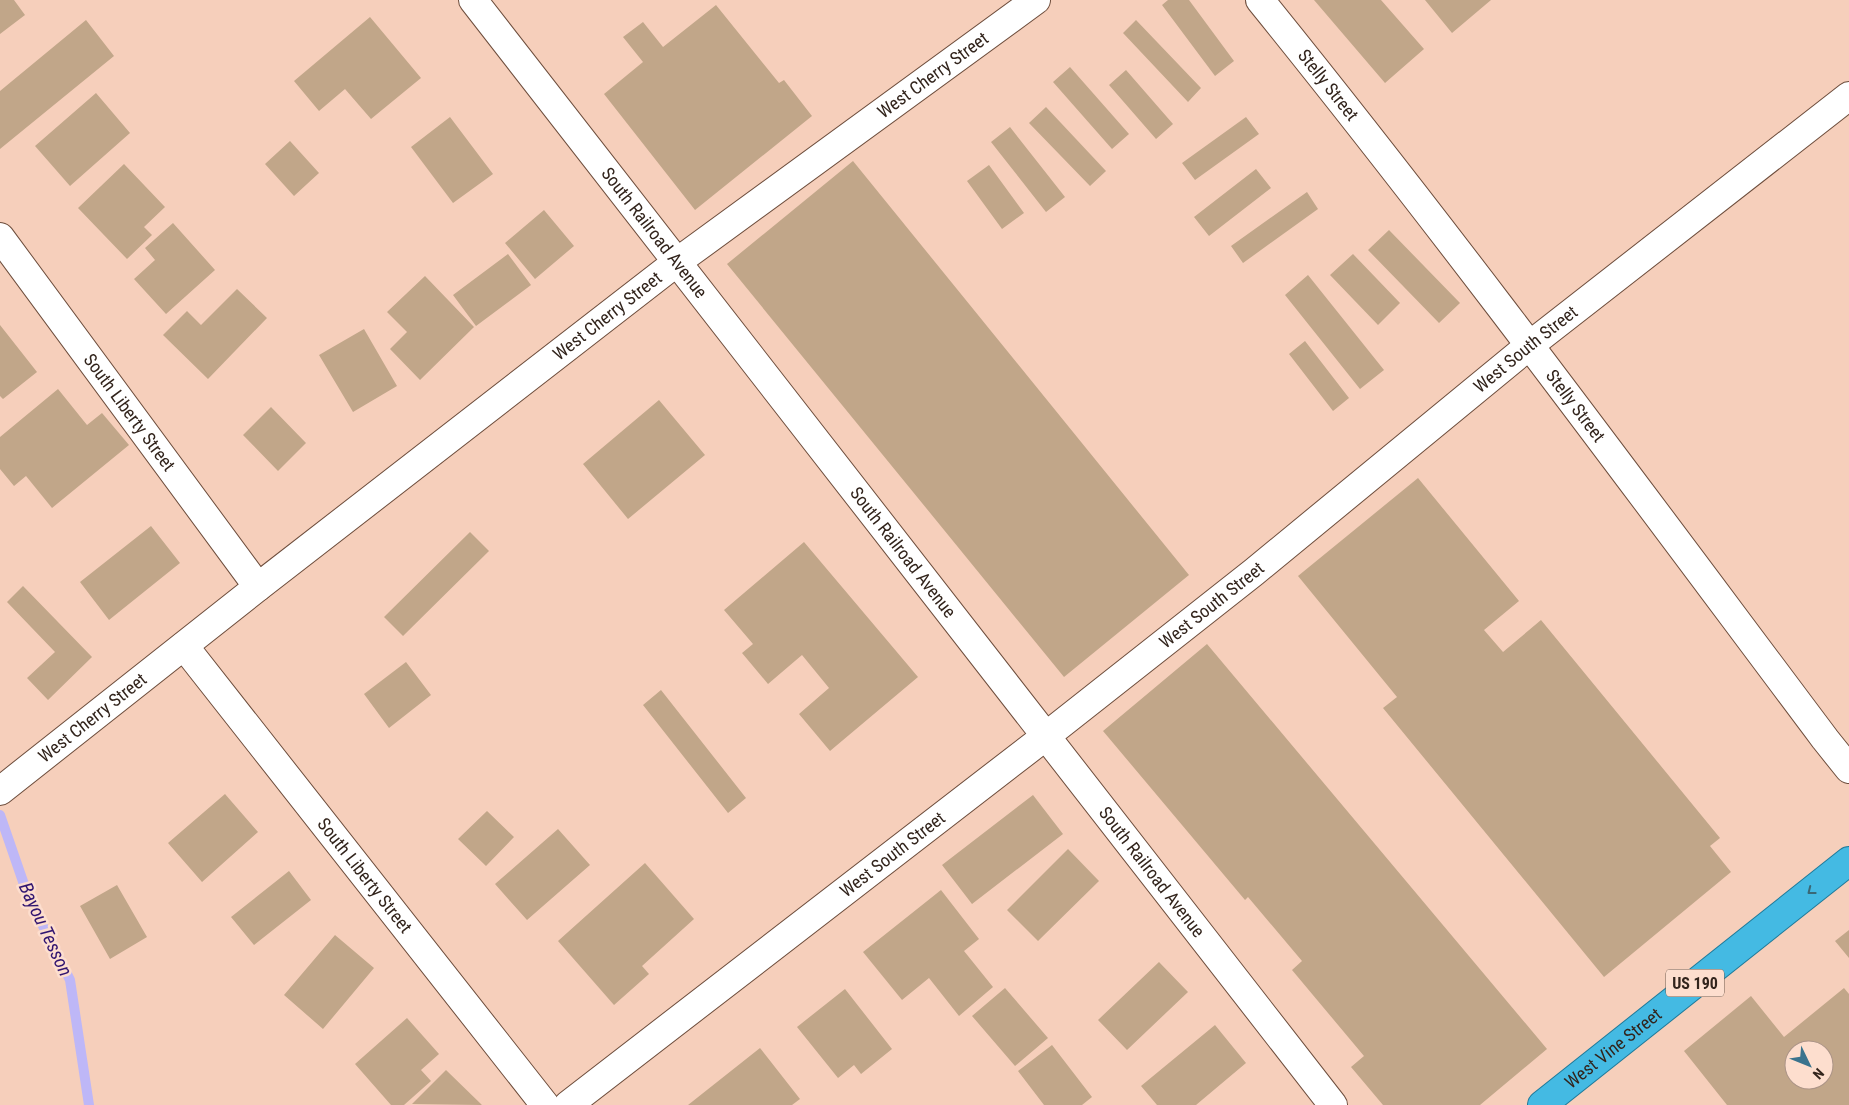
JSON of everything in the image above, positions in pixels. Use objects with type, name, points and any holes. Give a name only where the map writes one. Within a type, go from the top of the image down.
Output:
[{"type":"highway","name":"West Vine Street","points":[[1542,1105],[1849,861]]},
{"type":"street","name":"South Railroad Avenue","points":[[473,0],[1333,1105]]},
{"type":"street","name":"West Cherry Street","points":[[0,791],[258,587],[677,262],[1036,0]]},
{"type":"street","name":"Stelly Street","points":[[1260,0],[1367,132],[1530,345],[1813,724],[1849,769]]},
{"type":"street","name":"West South Street","points":[[568,1105],[1046,736],[1254,572],[1530,345],[1849,96]]},
{"type":"street","name":"South Liberty Street","points":[[0,237],[258,587]]},
{"type":"street","name":"South Liberty Street","points":[[184,646],[545,1105]]},
{"type":"building","points":[[0,0],[14,0],[25,15],[0,34]]},
{"type":"building","points":[[1168,0],[1189,0],[1234,61],[1215,76],[1162,5]]},
{"type":"building","points":[[1314,0],[1381,0],[1424,49],[1385,83]]},
{"type":"building","points":[[1425,0],[1491,0],[1452,33]]},
{"type":"building","points":[[716,5],[779,83],[784,80],[812,116],[695,210],[604,94],[643,62],[623,37],[643,22],[663,47]]},
{"type":"building","points":[[370,17],[421,78],[371,119],[345,89],[319,111],[294,81]]},
{"type":"building","points":[[86,20],[114,56],[0,149],[0,91]]},
{"type":"building","points":[[1136,20],[1201,88],[1188,102],[1123,33]]},
{"type":"building","points":[[1070,67],[1129,134],[1112,149],[1053,82]]},
{"type":"building","points":[[1126,70],[1173,124],[1156,139],[1109,85]]},
{"type":"building","points":[[96,93],[130,133],[70,186],[35,146]]},
{"type":"building","points":[[1046,107],[1106,171],[1090,186],[1029,123]]},
{"type":"building","points":[[450,117],[493,174],[453,203],[411,147]]},
{"type":"building","points":[[1246,117],[1259,134],[1195,180],[1182,163]]},
{"type":"building","points":[[1010,127],[1065,197],[1046,212],[991,142]]},
{"type":"building","points":[[290,141],[319,173],[294,196],[265,164]]},
{"type":"building","points":[[853,161],[1189,575],[1064,677],[727,264]]},
{"type":"building","points":[[124,164],[165,207],[144,227],[152,235],[127,259],[78,208]]},
{"type":"building","points":[[989,165],[1024,213],[1002,229],[967,181]]},
{"type":"building","points":[[1256,169],[1271,188],[1209,236],[1194,217]]},
{"type":"building","points":[[1307,192],[1318,209],[1243,263],[1231,246]]},
{"type":"building","points":[[544,210],[574,246],[535,279],[505,243]]},
{"type":"building","points":[[173,223],[215,270],[166,314],[134,279],[155,260],[145,248]]},
{"type":"building","points":[[1389,230],[1460,303],[1439,323],[1368,250]]},
{"type":"building","points":[[508,254],[531,285],[476,326],[453,295]]},
{"type":"building","points":[[1353,254],[1400,303],[1378,325],[1330,275]]},
{"type":"building","points":[[1308,275],[1384,370],[1360,389],[1285,295]]},
{"type":"building","points":[[425,276],[474,327],[420,380],[390,349],[407,332],[387,312]]},
{"type":"building","points":[[237,289],[267,318],[208,379],[163,335],[187,311],[201,325]]},
{"type":"building","points":[[0,325],[37,372],[3,399],[0,396]]},
{"type":"building","points":[[364,329],[397,386],[353,412],[319,355]]},
{"type":"building","points":[[1305,341],[1349,398],[1333,411],[1289,354]]},
{"type":"building","points":[[58,389],[87,425],[102,413],[129,445],[52,508],[26,476],[14,486],[0,469],[0,437]]},
{"type":"building","points":[[659,400],[705,455],[628,519],[583,464]]},
{"type":"building","points":[[271,407],[306,443],[278,471],[243,435]]},
{"type":"building","points":[[1418,478],[1519,601],[1484,630],[1503,652],[1541,620],[1720,838],[1710,846],[1731,872],[1604,977],[1383,708],[1397,697],[1298,576]]},
{"type":"building","points":[[151,526],[180,563],[109,620],[80,582]]},
{"type":"building","points":[[470,532],[489,551],[403,636],[384,617]]},
{"type":"building","points":[[804,542],[918,677],[830,751],[799,714],[829,688],[802,655],[768,684],[742,653],[753,644],[724,610]]},
{"type":"building","points":[[23,586],[92,657],[48,700],[27,678],[55,652],[7,602]]},
{"type":"building","points":[[1207,644],[1547,1049],[1480,1105],[1383,1105],[1351,1067],[1364,1056],[1292,970],[1302,961],[1248,897],[1245,900],[1103,731]]},
{"type":"building","points":[[406,662],[431,695],[389,728],[364,694]]},
{"type":"building","points":[[661,690],[746,798],[728,813],[643,705]]},
{"type":"building","points":[[225,794],[258,832],[202,882],[168,843]]},
{"type":"building","points":[[1033,795],[1063,834],[972,904],[942,865]]},
{"type":"building","points":[[487,811],[514,837],[486,866],[458,839]]},
{"type":"building","points":[[558,829],[590,865],[527,920],[495,884]]},
{"type":"building","points":[[1068,849],[1099,881],[1038,941],[1007,910]]},
{"type":"building","points":[[645,863],[694,919],[642,966],[649,974],[614,1005],[558,941]]},
{"type":"building","points":[[289,871],[311,900],[254,945],[231,917]]},
{"type":"building","points":[[117,885],[147,937],[110,959],[80,906]]},
{"type":"building","points":[[941,890],[979,939],[964,951],[993,987],[959,1016],[929,978],[902,1000],[863,952]]},
{"type":"building","points":[[1849,930],[1849,958],[1835,941]]},
{"type":"building","points":[[335,935],[374,968],[323,1029],[284,995]]},
{"type":"building","points":[[1159,962],[1188,992],[1127,1050],[1098,1020]]},
{"type":"building","points":[[1005,988],[1048,1038],[1015,1066],[972,1016]]},
{"type":"building","points":[[1844,988],[1849,994],[1849,1105],[1727,1105],[1684,1051],[1751,996],[1784,1037]]},
{"type":"building","points":[[845,989],[892,1049],[861,1074],[854,1065],[838,1078],[797,1027]]},
{"type":"building","points":[[407,1018],[439,1054],[421,1070],[431,1081],[404,1105],[391,1105],[355,1064]]},
{"type":"building","points":[[1215,1025],[1246,1063],[1196,1105],[1157,1105],[1141,1086]]},
{"type":"building","points":[[1052,1045],[1092,1097],[1082,1105],[1044,1105],[1018,1071]]},
{"type":"building","points":[[760,1048],[800,1099],[792,1105],[688,1105]]},
{"type":"building","points":[[446,1070],[482,1105],[412,1104]]},
{"type":"waterway","name":"Bayou Tesson","points":[[0,815],[28,896],[70,980],[89,1105]]}]
